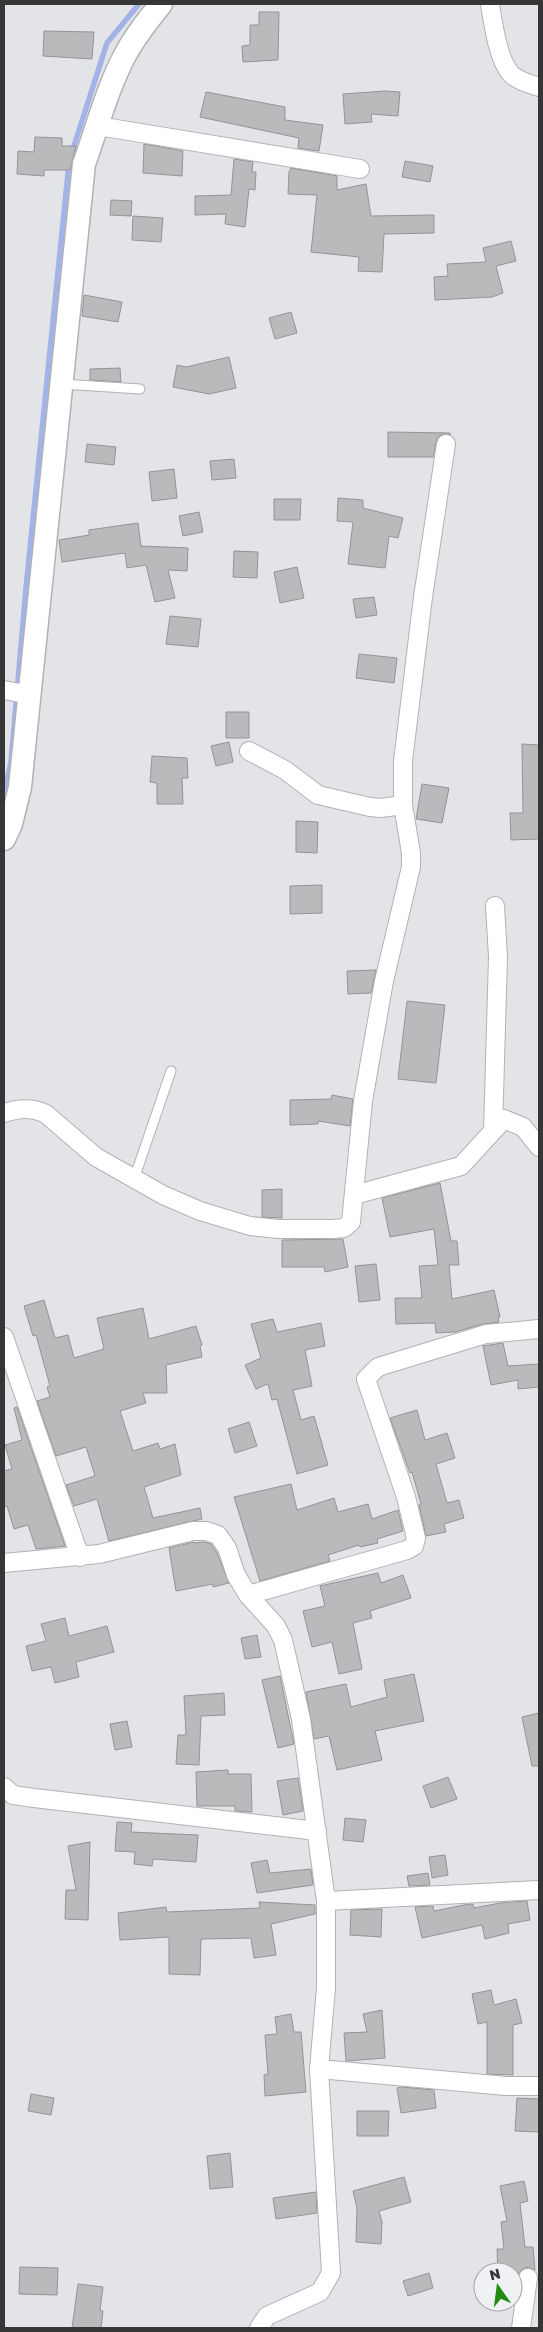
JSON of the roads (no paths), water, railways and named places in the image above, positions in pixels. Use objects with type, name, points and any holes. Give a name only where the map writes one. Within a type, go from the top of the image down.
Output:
[{"type":"street","points":[[4,839],[20,787],[16,692],[62,384],[84,164],[125,55],[139,32],[161,4]]},
{"type":"street","points":[[490,4],[496,35],[508,69],[519,80],[539,86]]},
{"type":"street","points":[[98,126],[360,168]]},
{"type":"street","points":[[4,1113],[26,1109],[46,1114],[96,1157],[163,1195],[200,1211],[250,1226],[278,1229],[344,1228],[351,1222],[363,1101],[384,981],[411,867],[411,853],[403,805],[403,761],[423,596],[446,444]]},
{"type":"street","points":[[249,752],[284,770],[318,795],[370,808],[403,805]]},
{"type":"street","points":[[493,1131],[498,957],[495,906]]},
{"type":"street","points":[[354,1195],[461,1166],[504,1119],[523,1128],[539,1148]]},
{"type":"street","points":[[248,1595],[414,1546],[416,1538],[406,1497],[366,1379],[378,1367],[486,1334],[539,1328]]},
{"type":"street","points":[[4,1337],[80,1556]]},
{"type":"street","points":[[4,1563],[80,1556],[193,1531],[206,1531],[218,1535],[227,1548],[236,1575],[248,1595],[276,1626],[283,1640],[301,1719],[326,1901],[326,1988],[319,2069],[331,2273],[320,2292],[267,2316],[259,2328]]},
{"type":"street","points":[[7,1793],[317,1831]]},
{"type":"street","points":[[326,1901],[539,1890]]},
{"type":"street","points":[[319,2069],[506,2086],[539,2086]]},
{"type":"street","points":[[521,2328],[528,2278]]},
{"type":"lane","points":[[62,384],[140,390]]},
{"type":"lane","points":[[134,1179],[171,1071]]},
{"type":"waterway","points":[[72,152],[107,43],[139,4]]},
{"type":"waterway","points":[[4,796],[11,762],[26,588],[69,163]]}]
